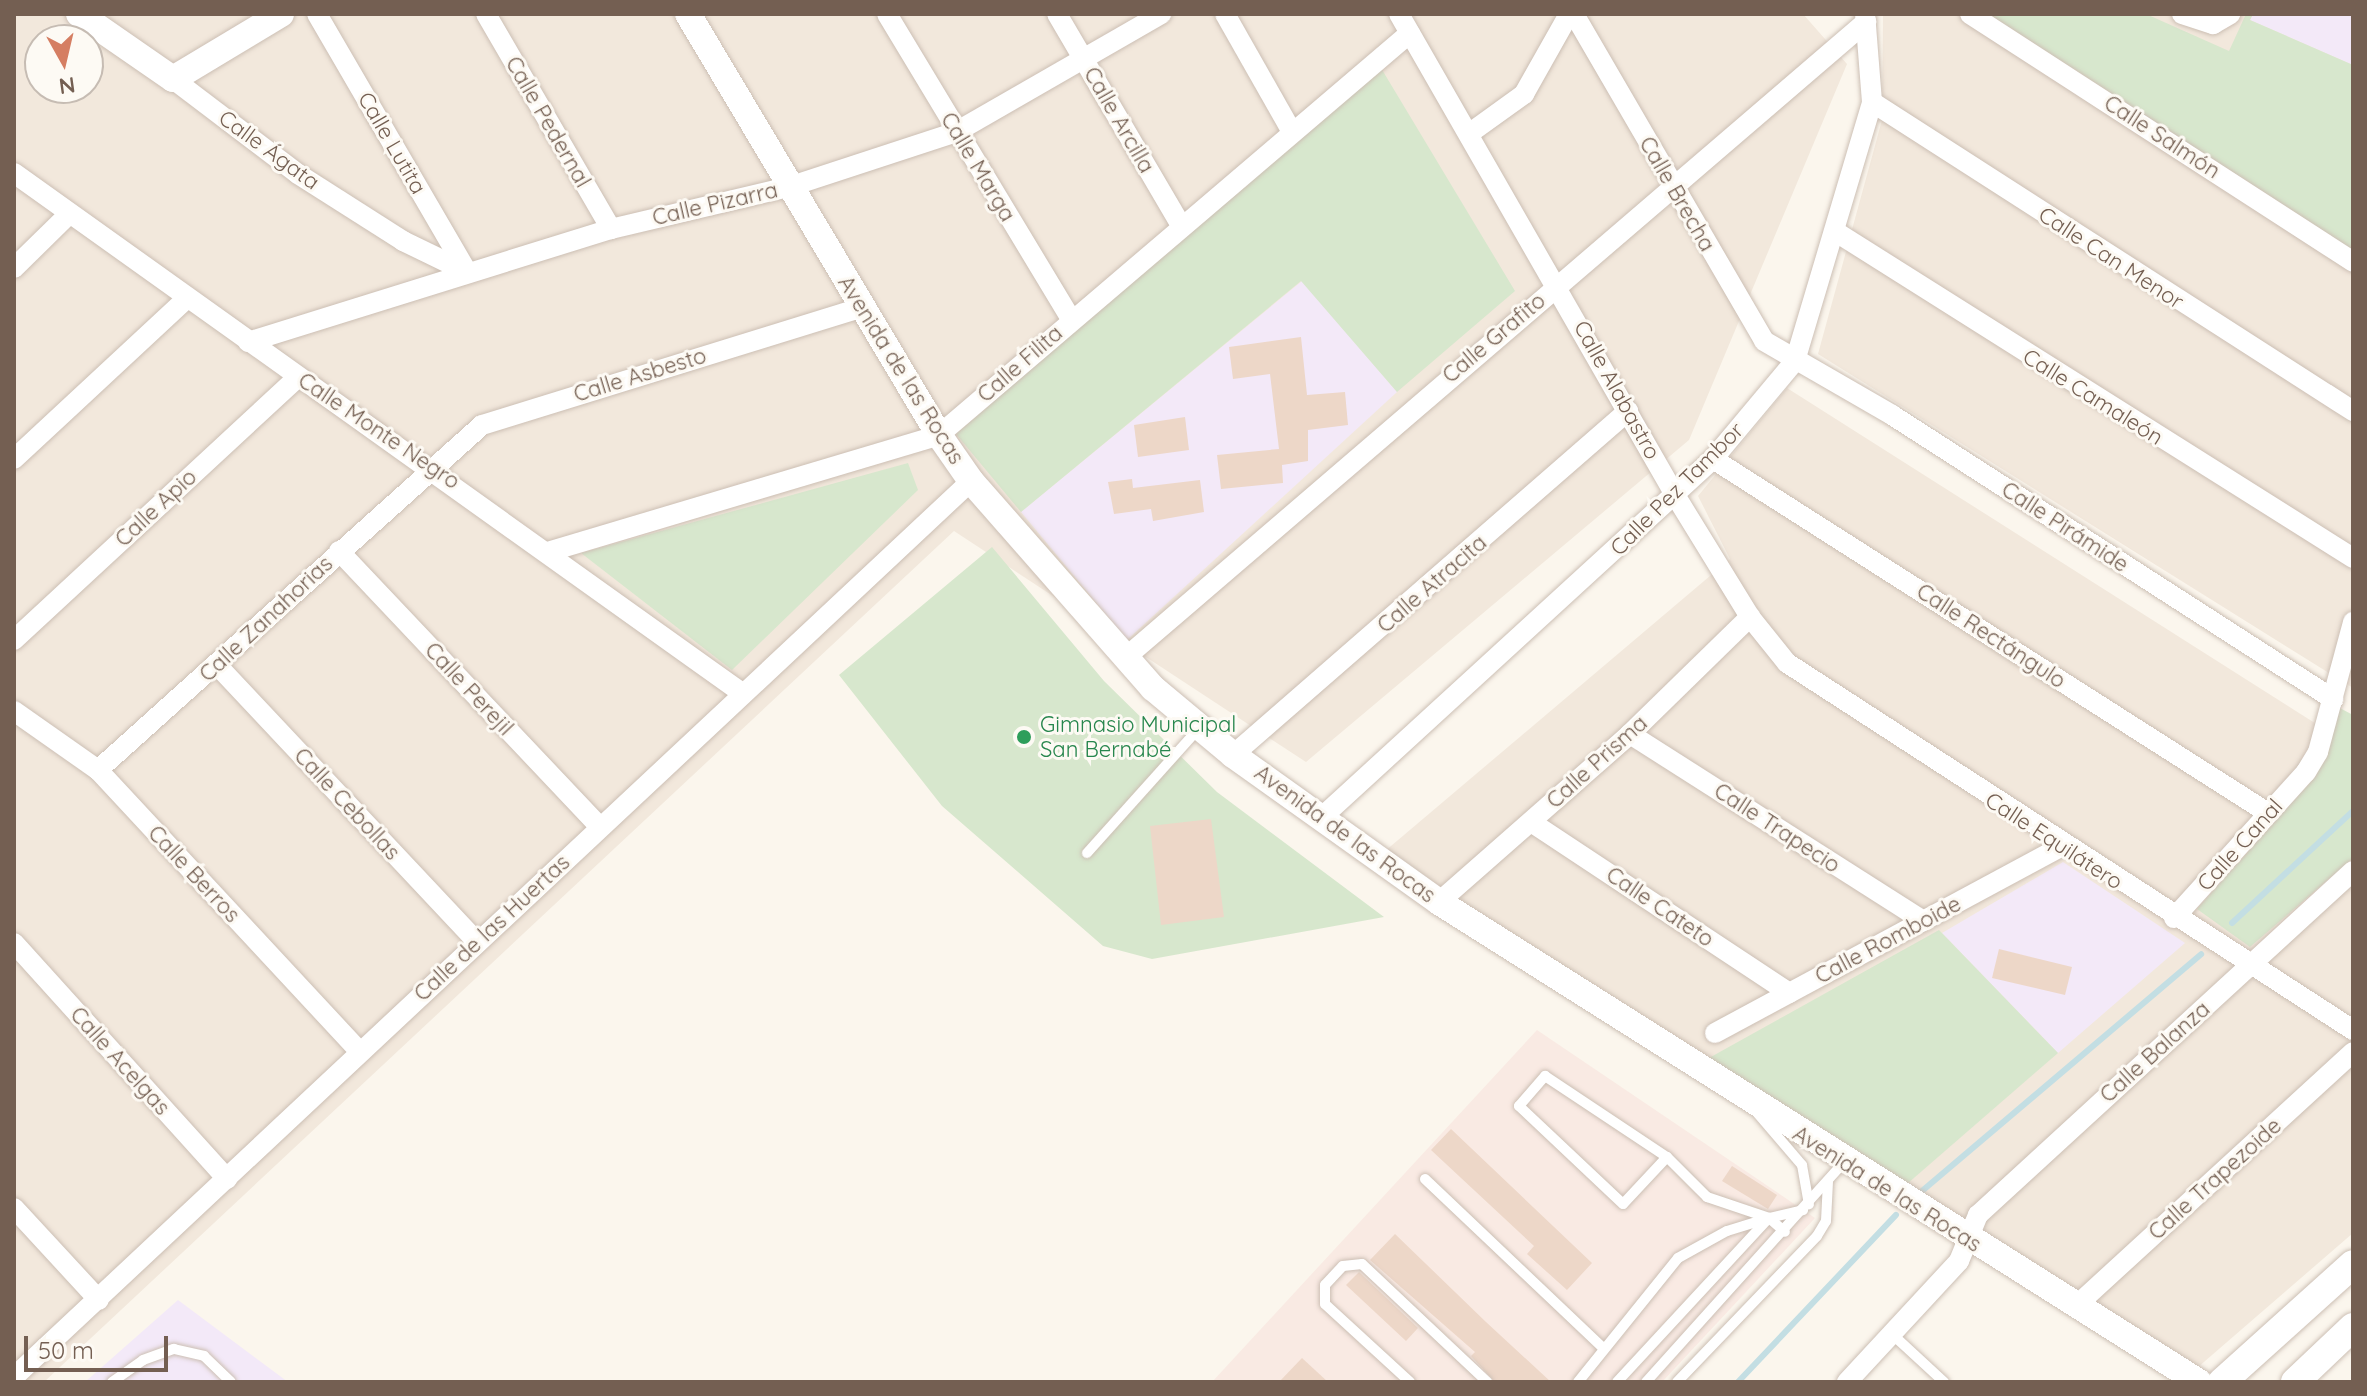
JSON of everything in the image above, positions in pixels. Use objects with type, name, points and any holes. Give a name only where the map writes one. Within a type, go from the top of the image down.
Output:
[{"type":"main road","points":[[2222,1382],[2353,1264]]},
{"type":"main road","points":[[2295,1382],[2353,1327]]},
{"type":"street","name":"Calle Ágata","points":[[79,14],[173,79],[298,174],[403,241],[467,272]]},
{"type":"street","points":[[173,79],[281,14]]},
{"type":"street","name":"Calle Lutita","points":[[317,14],[467,272]]},
{"type":"street","name":"Calle Pedernal","points":[[486,14],[611,229]]},
{"type":"street","name":"Avenida de las Rocas","points":[[688,14],[860,308],[971,481],[1125,658],[1200,727],[1233,755],[1439,902],[1752,1103],[1836,1172],[1897,1196],[2199,1382]]},
{"type":"street","name":"Calle Marga","points":[[887,14],[1071,319]]},
{"type":"street","name":"Calle Arcilla","points":[[1057,14],[1181,225]]},
{"type":"street","name":"Calle Pizarra","points":[[248,342],[611,229],[789,187],[956,132],[1161,14]]},
{"type":"street","points":[[1225,14],[1291,130]]},
{"type":"street","name":"Calle Alabastro","points":[[1399,14],[1558,284],[1675,495],[1766,640]]},
{"type":"street","points":[[1470,133],[1524,94],[1572,14]]},
{"type":"street","name":"Calle Brecha","points":[[1572,14],[1764,341],[1795,361]]},
{"type":"street","name":"Calle Salmón","points":[[1970,14],[2353,262]]},
{"type":"street","points":[[2182,14],[2213,24],[2230,14]]},
{"type":"street","name":"Calle Grafito","points":[[1125,658],[1865,18]]},
{"type":"street","name":"Calle Pez Tambor","points":[[1321,818],[1713,459],[1795,361],[1836,232],[1872,102],[1865,18]]},
{"type":"street","name":"Calle Filita","points":[[551,551],[939,435],[1291,130],[1410,33]]},
{"type":"street","name":"Calle Can Menor","points":[[1872,102],[2353,411]]},
{"type":"street","name":"Calle Monte Negro","points":[[14,173],[186,299],[431,465],[742,693]]},
{"type":"street","points":[[14,268],[69,214]]},
{"type":"street","name":"Calle Camaleón","points":[[1836,232],[2353,558]]},
{"type":"street","points":[[14,459],[186,299]]},
{"type":"street","name":"Calle Asbesto","points":[[431,465],[482,425],[860,308]]},
{"type":"street","name":"Calle Pirámide","points":[[1795,361],[1892,415],[2333,699]]},
{"type":"street","name":"Calle Apio","points":[[14,640],[298,377]]},
{"type":"street","name":"Calle Atracita","points":[[1233,755],[1628,411]]},
{"type":"street","name":"Calle Rectángulo","points":[[1713,459],[2268,813]]},
{"type":"street","name":"Calle Zanahorias","points":[[98,770],[217,665],[431,465]]},
{"type":"street","name":"Calle de las Huertas","points":[[14,1377],[971,481]]},
{"type":"street","name":"Calle Perejil","points":[[339,551],[600,827]]},
{"type":"street","name":"Calle Prisma","points":[[1439,902],[1630,734],[1750,617]]},
{"type":"street","points":[[2333,699],[2353,622]]},
{"type":"street","name":"Calle Equilátero","points":[[1766,640],[1817,688],[2353,1030]]},
{"type":"street","name":"Calle Cebollas","points":[[217,665],[477,942]]},
{"type":"street","name":"Calle Canal","points":[[2174,918],[2306,772],[2333,699]]},
{"type":"street","name":"Calle Berros","points":[[14,711],[98,770],[360,1052]]},
{"type":"street","name":"Calle Trapecio","points":[[1630,734],[1923,921]]},
{"type":"street","name":"Calle Cateto","points":[[1531,822],[1789,993]]},
{"type":"street","name":"Calle Romboide","points":[[1715,1033],[2062,846]]},
{"type":"street","name":"Calle Balanza","points":[[1847,1382],[1959,1261],[1978,1215],[2245,963],[2353,871]]},
{"type":"street","name":"Calle Acelgas","points":[[14,943],[227,1179]]},
{"type":"street","name":"Calle Trapezoide","points":[[2077,1305],[2353,1052]]},
{"type":"street","points":[[14,1208],[99,1300]]},
{"type":"lane","points":[[1087,853],[1200,727]]},
{"type":"lane","points":[[1667,1157],[1623,1204],[1519,1106],[1545,1076],[1667,1157],[1707,1197],[1769,1218],[1785,1232]]},
{"type":"lane","points":[[1752,1103],[1766,1129],[1802,1165],[1806,1207]]},
{"type":"lane","points":[[1637,1360],[1649,1378],[1785,1232],[1836,1172]]},
{"type":"lane","points":[[1677,1382],[1817,1236],[1826,1221],[1836,1172]]},
{"type":"lane","points":[[1425,1179],[1603,1348]]},
{"type":"lane","points":[[1578,1382],[1678,1258],[1727,1231],[1806,1207]]},
{"type":"lane","points":[[1617,1382],[1769,1218]]},
{"type":"lane","points":[[1410,1382],[1325,1304],[1325,1285],[1343,1266],[1362,1264],[1487,1382]]},
{"type":"lane","points":[[1892,1334],[1944,1382]]},
{"type":"lane","points":[[112,1382],[143,1360],[174,1349],[204,1356],[231,1382]]},
{"type":"shaded area","points":[[14,14],[1803,14],[1847,64],[1689,440],[1306,762],[954,531],[44,1382],[14,1382]]},
{"type":"shaded area","points":[[1883,14],[2353,14],[2353,688],[1818,354],[1882,120]]},
{"type":"shaded area","points":[[2253,14],[2353,14],[2353,65],[2250,20]]},
{"type":"shaded area","points":[[1302,281],[1397,392],[1127,640],[1021,512]]},
{"type":"shaded area","points":[[1787,388],[2329,732],[2353,715],[2353,1233],[2197,1368],[1378,857],[1730,559],[1698,496]]},
{"type":"shaded area","points":[[2063,862],[2185,943],[2058,1053],[1942,933]]},
{"type":"shaded area","points":[[1537,1030],[1815,1218],[1662,1382],[1212,1382]]},
{"type":"shaded area","points":[[178,1300],[288,1382],[85,1382]]},
{"type":"green space","points":[[1989,14],[2146,14],[2229,51],[2246,14],[2253,14],[2250,20],[2353,65],[2353,250]]},
{"type":"green space","points":[[1381,68],[1515,291],[1397,392],[1301,281],[1021,512],[956,434]]},
{"type":"green space","points":[[908,463],[918,490],[732,670],[581,553]]},
{"type":"green space","name":"Gimnasio Municipal San Bernabé","points":[[992,547],[1104,681],[1217,792],[1384,917],[1152,959],[1103,946],[942,806],[839,675]]},
{"type":"green space","points":[[2336,706],[2353,715],[2353,858],[2250,947],[2197,909],[2316,776]]},
{"type":"green space","points":[[1939,930],[2058,1053],[1907,1184],[1709,1058]]},
{"type":"building","points":[[1301,337],[1307,395],[1345,392],[1348,425],[1308,430],[1308,461],[1282,465],[1283,483],[1221,489],[1217,455],[1279,449],[1270,374],[1233,379],[1229,347]]},
{"type":"building","points":[[1185,417],[1189,450],[1138,457],[1134,425]]},
{"type":"building","points":[[1132,479],[1133,488],[1200,480],[1204,512],[1153,521],[1151,509],[1114,514],[1108,482]]},
{"type":"building","points":[[1211,819],[1224,917],[1161,925],[1150,826]]},
{"type":"building","points":[[1999,949],[2072,967],[2065,995],[1992,978]]},
{"type":"building","points":[[1451,1129],[1592,1263],[1567,1290],[1527,1254],[1534,1246],[1431,1150]]},
{"type":"building","points":[[1732,1166],[1777,1195],[1768,1209],[1722,1181]]},
{"type":"building","points":[[1395,1234],[1551,1382],[1495,1382],[1471,1356],[1475,1352],[1370,1260]]},
{"type":"building","points":[[1359,1272],[1418,1328],[1406,1341],[1346,1285]]},
{"type":"building","points":[[1302,1358],[1328,1382],[1279,1382]]},
{"type":"waterway","points":[[2232,923],[2353,811]]},
{"type":"waterway","points":[[1922,1191],[2201,954]]},
{"type":"waterway","points":[[1738,1382],[1896,1215]]},
{"type":"place","name":"Gimnasio Municipal San Bernabé","points":[[1024,737]]}]
